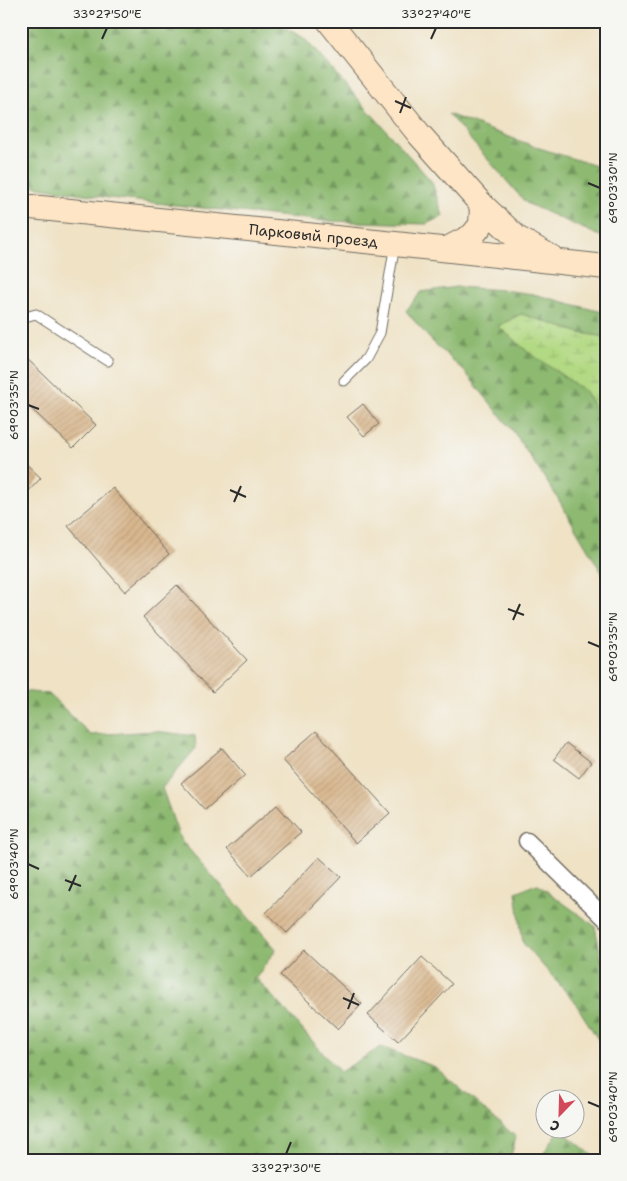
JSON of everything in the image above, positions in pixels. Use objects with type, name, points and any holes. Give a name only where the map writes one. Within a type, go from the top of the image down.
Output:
[{"type":"main road","points":[[329,21],[419,134],[482,206],[518,238],[558,261]]},
{"type":"main road","name":"Парковый проезд","points":[[21,206],[606,267]]},
{"type":"main road","points":[[447,249],[472,236],[481,225],[482,206]]},
{"type":"street","points":[[527,841],[606,919]]},
{"type":"lane","points":[[344,380],[366,359],[380,333],[395,244]]},
{"type":"lane","points":[[21,318],[36,314],[108,361]]},
{"type":"green space","points":[[21,21],[272,21],[304,38],[432,182],[443,216],[426,224],[325,221],[109,198],[21,184]]},
{"type":"green space","points":[[448,114],[536,147],[606,169],[606,237],[526,203]]},
{"type":"green space","points":[[456,287],[533,294],[606,313],[606,337],[580,333],[521,314],[498,326],[528,352],[585,391],[606,427],[606,580],[557,497],[513,431],[465,372],[430,339],[406,311],[421,292]]},
{"type":"green space","points":[[521,314],[580,333],[606,337],[606,427],[585,391],[528,352],[498,326]]},
{"type":"green space","points":[[21,691],[49,694],[91,735],[155,731],[195,736],[196,748],[162,788],[180,839],[276,949],[256,978],[340,1072],[381,1047],[435,1067],[516,1137],[510,1160],[21,1160]]},
{"type":"green space","points":[[537,884],[595,926],[602,962],[606,964],[606,1052],[574,1001],[523,943],[516,892]]},
{"type":"green space","points":[[554,1138],[571,1138],[598,1160],[539,1160]]},
{"type":"building","points":[[21,353],[96,425],[73,448],[21,399]]},
{"type":"building","points":[[363,404],[379,424],[364,436],[347,417]]},
{"type":"building","points":[[21,459],[41,478],[21,499]]},
{"type":"building","points":[[113,488],[169,554],[125,592],[68,526]]},
{"type":"building","points":[[177,585],[247,660],[213,692],[143,617]]},
{"type":"building","points":[[316,731],[390,813],[356,843],[283,760]]},
{"type":"building","points":[[566,743],[591,762],[579,778],[554,759]]},
{"type":"building","points":[[222,748],[245,775],[205,810],[181,783]]},
{"type":"building","points":[[277,805],[301,832],[251,876],[227,849]]},
{"type":"building","points":[[319,857],[341,877],[287,933],[266,913]]},
{"type":"building","points":[[304,950],[362,1004],[338,1029],[280,975]]},
{"type":"building","points":[[422,957],[452,984],[398,1042],[368,1015]]}]
